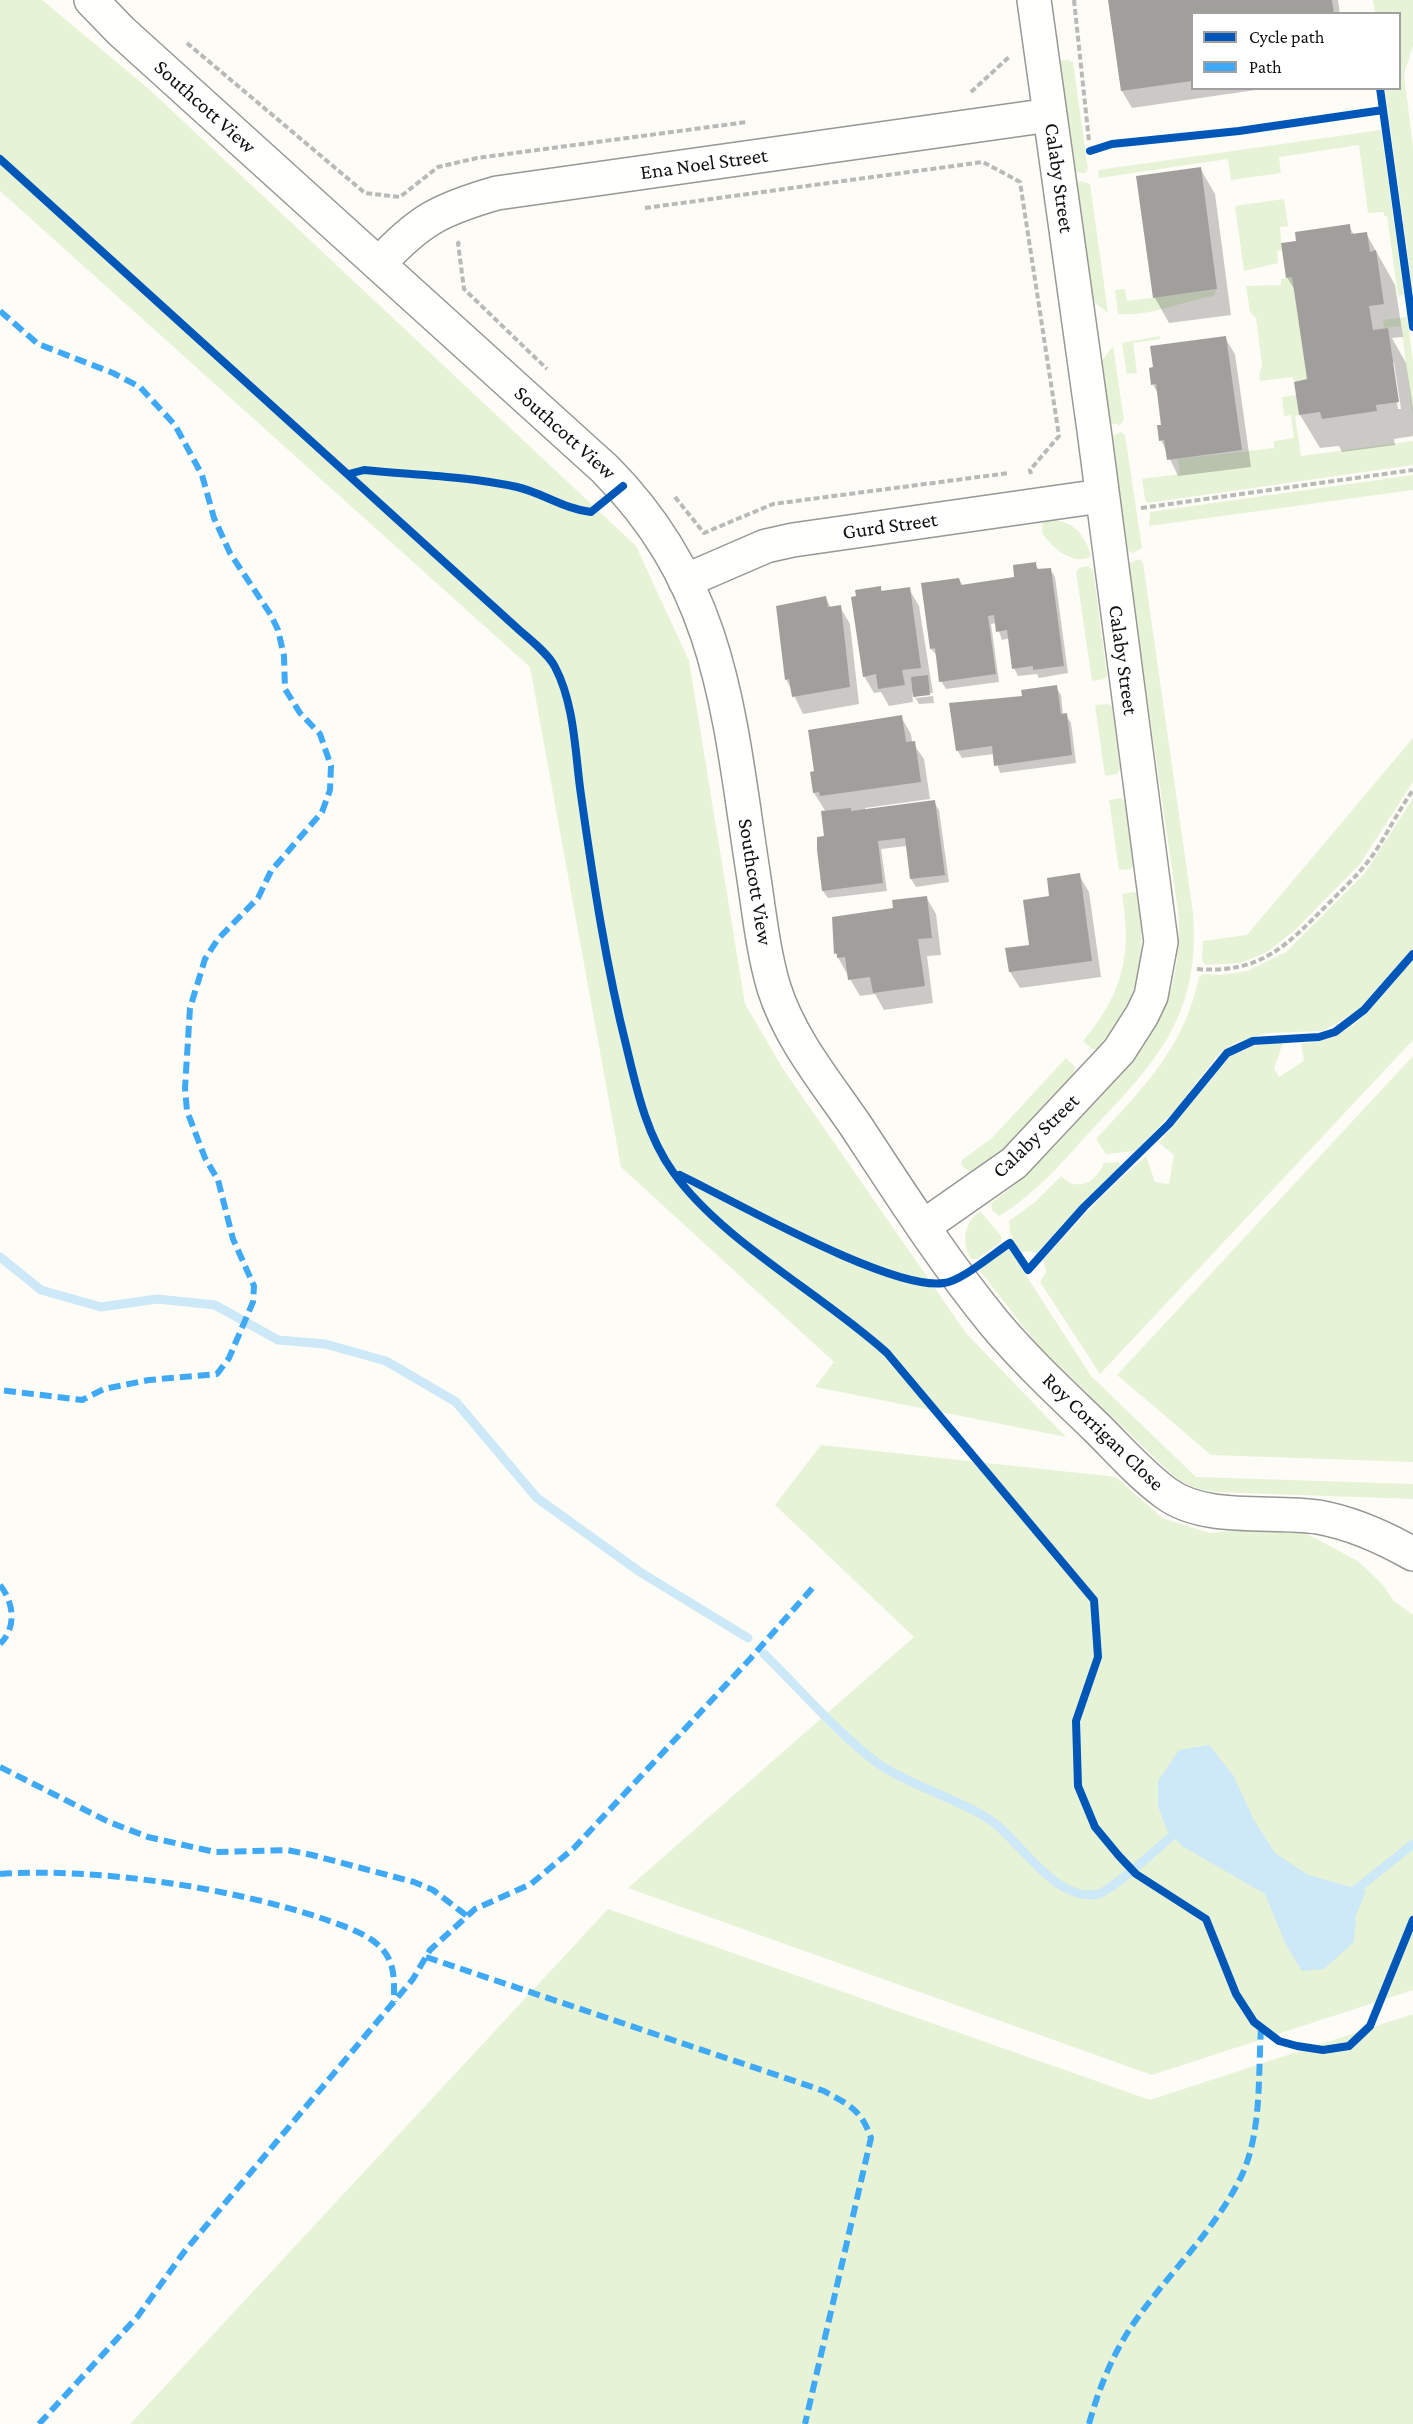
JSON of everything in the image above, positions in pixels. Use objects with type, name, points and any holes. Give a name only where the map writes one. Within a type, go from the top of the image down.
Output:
[{"type":"street","name":"Southcott View","points":[[91,0],[121,31],[623,486],[670,548],[707,631],[725,689],[764,942],[780,1003],[801,1045],[924,1226]]},
{"type":"street","name":"Calaby Street","points":[[924,1226],[1014,1163],[1079,1094],[1132,1033],[1151,996],[1156,976],[1160,926],[1034,0]]},
{"type":"street","name":"Ena Noel Street","points":[[379,264],[430,217],[452,206],[497,193],[1050,115]]},
{"type":"street","name":"Gurd Street","points":[[685,581],[753,551],[786,541],[1101,496]]},
{"type":"street","name":"Roy Corrigan Close","points":[[924,1226],[994,1322],[1022,1354],[1167,1494],[1188,1505],[1215,1511],[1301,1515],[1336,1521],[1367,1531],[1413,1554]]},
{"type":"path","points":[[1074,0],[1090,151]]},
{"type":"path","points":[[182,39],[365,193],[400,197],[438,167],[477,158],[748,122]]},
{"type":"path","points":[[960,93],[972,92],[1009,58],[1008,46]]},
{"type":"path","points":[[641,209],[983,162],[1020,182],[1059,436],[1030,470],[773,504],[704,533],[673,495]]},
{"type":"path","points":[[467,237],[458,243],[464,289],[556,377]]},
{"type":"path","points":[[1140,508],[1413,470]]},
{"type":"path","points":[[1197,969],[1221,971],[1250,965],[1290,942],[1368,862],[1413,790]]},
{"type":"green space","points":[[0,0],[42,0],[150,90],[636,546],[689,661],[745,1004],[783,1069],[966,1333],[1066,1437],[815,1387],[834,1362],[621,1167],[530,667],[0,191]]},
{"type":"green space","points":[[1373,0],[1413,0],[1413,46],[1404,74],[1413,147],[1413,293],[1385,90],[1401,90],[1401,12],[1375,12]]},
{"type":"green space","points":[[1063,60],[1073,63],[1088,169],[1085,173],[1073,172],[1058,64]]},
{"type":"green space","points":[[1381,130],[1404,295],[1398,296],[1387,216],[1384,216],[1384,212],[1368,213],[1359,145],[1279,157],[1281,173],[1231,180],[1228,159],[1099,178],[1098,170]]},
{"type":"green space","points":[[1080,181],[1090,184],[1108,313],[1091,299],[1075,185]]},
{"type":"green space","points":[[1284,199],[1288,226],[1280,227],[1282,250],[1277,251],[1278,263],[1244,271],[1235,206]]},
{"type":"green space","points":[[1292,277],[1307,379],[1294,382],[1293,377],[1260,381],[1262,365],[1256,318],[1250,312],[1246,286],[1281,285],[1281,279]]},
{"type":"green space","points":[[1125,289],[1127,301],[1216,290],[1214,296],[1154,311],[1118,314],[1115,290]]},
{"type":"green space","points":[[1407,317],[1413,362],[1413,415],[1401,326],[1384,328],[1383,320]]},
{"type":"green space","points":[[1160,336],[1160,339],[1133,343],[1137,373],[1127,374],[1122,343]]},
{"type":"green space","points":[[1113,346],[1124,420],[1120,425],[1109,423],[1100,363]]},
{"type":"green space","points":[[1296,395],[1299,415],[1295,416],[1301,456],[1413,441],[1413,465],[1148,503],[1145,499],[1142,479],[1180,474],[1178,459],[1274,448],[1274,441],[1294,438],[1291,415],[1284,416],[1282,397]]},
{"type":"green space","points":[[1121,432],[1125,435],[1142,548],[1133,553],[1126,550],[1110,437]]},
{"type":"green space","points":[[1413,475],[1413,490],[1149,526],[1150,512]]},
{"type":"green space","points":[[1043,520],[1061,521],[1074,528],[1080,533],[1091,556],[1084,559],[1071,558],[1057,550],[1042,533]]},
{"type":"green space","points":[[1139,559],[1143,562],[1193,913],[1193,950],[1189,983],[1168,1038],[1132,1086],[1046,1179],[1024,1199],[999,1216],[992,1210],[991,1203],[1015,1185],[1047,1154],[1138,1052],[1166,1004],[1174,977],[1178,946],[1178,911],[1128,564]]},
{"type":"green space","points":[[1086,566],[1093,569],[1107,676],[1104,679],[1092,681],[1076,572],[1079,568]]},
{"type":"green space","points":[[1095,705],[1112,706],[1120,769],[1117,774],[1105,776]]},
{"type":"green space","points":[[1413,738],[1413,782],[1360,864],[1294,931],[1267,952],[1241,963],[1205,965],[1202,960],[1203,941],[1247,935]]},
{"type":"green space","points":[[1121,798],[1125,802],[1134,864],[1131,869],[1119,870],[1109,800]]},
{"type":"green space","points":[[1413,798],[1413,948],[1357,1011],[1323,1031],[1267,1033],[1234,1043],[1216,1057],[1177,1108],[1136,1151],[1106,1154],[1096,1139],[1146,1084],[1160,1065],[1183,1025],[1199,977],[1204,974],[1220,975],[1247,971],[1286,952],[1365,873]]},
{"type":"green space","points":[[1135,892],[1138,896],[1141,918],[1137,978],[1123,1014],[1097,1049],[1092,1049],[1083,1041],[1097,1023],[1116,990],[1125,955],[1126,936],[1122,894]]},
{"type":"green space","points":[[1413,961],[1413,1040],[1100,1374],[1040,1282],[1046,1272],[1043,1260],[1100,1198],[1146,1156],[1155,1182],[1169,1184],[1174,1155],[1159,1143],[1230,1056],[1253,1046],[1283,1042],[1274,1069],[1279,1077],[1304,1061],[1301,1043],[1321,1040],[1353,1026]]},
{"type":"green space","points":[[1413,1056],[1413,1462],[1211,1455],[1117,1375]]},
{"type":"green space","points":[[1066,1058],[1075,1067],[1074,1074],[1006,1146],[971,1173],[961,1165],[962,1160],[992,1138]]},
{"type":"green space","points":[[1119,1162],[1121,1166],[1082,1203],[1037,1253],[1029,1251],[1020,1253],[1010,1233],[1009,1221],[1035,1202],[1061,1176],[1073,1184],[1086,1183],[1097,1175],[1104,1163]]},
{"type":"green space","points":[[980,1211],[1002,1237],[1001,1242],[977,1259],[971,1259],[965,1240],[967,1227]]},
{"type":"green space","points":[[1006,1250],[1011,1252],[1091,1376],[1196,1477],[1413,1484],[1413,1499],[1215,1492],[1195,1488],[1177,1479],[1040,1348],[980,1271],[983,1266]]},
{"type":"green space","points":[[821,1445],[1116,1477],[1162,1518],[1210,1533],[1266,1527],[1307,1534],[1358,1561],[1382,1584],[1394,1601],[1413,1615],[1413,1990],[1152,2075],[628,1888],[914,1637],[775,1505]]},
{"type":"green space","points":[[608,1909],[1150,2100],[1413,2014],[1413,2424],[130,2424]]},
{"type":"water","points":[[1209,1745],[1233,1775],[1254,1820],[1275,1853],[1308,1875],[1366,1891],[1356,1915],[1354,1942],[1324,1969],[1302,1971],[1286,1945],[1265,1894],[1182,1846],[1167,1830],[1158,1806],[1158,1781],[1179,1750]]},
{"type":"building","points":[[1108,0],[1332,0],[1334,12],[1191,12],[1191,81],[1121,91]]},
{"type":"building","points":[[1201,167],[1217,289],[1153,298],[1136,176]]},
{"type":"building","points":[[1350,224],[1351,234],[1367,232],[1370,252],[1376,250],[1384,304],[1369,306],[1373,330],[1388,328],[1399,402],[1376,405],[1377,411],[1322,419],[1320,412],[1299,415],[1294,382],[1307,379],[1292,277],[1286,278],[1281,243],[1296,241],[1295,232]]},
{"type":"building","points":[[1226,336],[1242,450],[1167,460],[1164,440],[1159,441],[1157,425],[1161,425],[1156,384],[1151,385],[1149,368],[1153,367],[1150,346]]},
{"type":"building","points":[[1036,562],[1037,569],[1051,568],[1064,666],[1033,670],[1033,666],[1012,669],[1007,630],[996,632],[994,615],[988,616],[996,674],[939,682],[935,648],[930,649],[921,583],[959,578],[961,585],[1014,577],[1013,565]]},
{"type":"building","points":[[881,586],[881,591],[910,587],[921,668],[902,670],[905,685],[878,689],[876,674],[863,677],[851,597],[856,596],[855,590]]},
{"type":"building","points":[[826,596],[828,607],[841,605],[850,687],[792,697],[789,679],[785,680],[776,606]]},
{"type":"building","points":[[928,675],[930,695],[913,697],[911,677]]},
{"type":"building","points":[[1057,685],[1061,714],[1067,713],[1072,755],[994,766],[992,746],[956,751],[949,703],[1022,696],[1021,690]]},
{"type":"building","points":[[902,715],[906,742],[915,741],[921,782],[820,796],[819,792],[813,793],[810,772],[814,771],[808,730]]},
{"type":"building","points":[[935,800],[945,875],[910,879],[905,838],[878,841],[883,883],[822,891],[817,850],[817,837],[824,836],[821,811],[851,808],[851,811]]},
{"type":"building","points":[[1080,873],[1092,961],[1009,972],[1005,948],[1029,945],[1023,900],[1049,896],[1047,878]]},
{"type":"building","points":[[927,896],[932,938],[918,939],[925,986],[873,993],[870,977],[848,980],[845,957],[837,958],[837,953],[834,954],[832,917],[893,908],[892,900]]},
{"type":"waterway","points":[[0,1257],[41,1290],[101,1307],[157,1299],[215,1305],[278,1340],[325,1344],[386,1361],[456,1402],[537,1498],[640,1572],[748,1638]]},
{"type":"waterway","points":[[764,1654],[830,1721],[872,1759],[901,1777],[968,1807],[997,1825],[1043,1872],[1070,1890],[1084,1895],[1105,1891],[1126,1876],[1180,1829]]},
{"type":"waterway","points":[[1349,1895],[1413,1844]]},
{"type":"marked path","points":[[0,311],[38,344],[113,373],[140,387],[175,425],[202,475],[214,518],[230,553],[271,615],[278,630],[284,656],[285,689],[300,713],[320,734],[331,766],[330,790],[322,812],[271,871],[258,898],[218,939],[205,959],[190,1008],[185,1088],[187,1111],[205,1158],[218,1180],[233,1239],[254,1286],[253,1302],[229,1358],[217,1374],[149,1380],[104,1389],[82,1400],[0,1390]]},
{"type":"marked path","points":[[39,2424],[138,2316],[184,2252],[413,1979],[430,1950],[475,1909],[531,1884],[574,1848],[750,1659],[816,1584]]},
{"type":"marked path","points":[[0,1585],[8,1599],[12,1615],[9,1630],[0,1644]]},
{"type":"marked path","points":[[0,1767],[109,1822],[148,1837],[215,1852],[287,1850],[312,1855],[414,1882],[433,1890],[467,1916]]},
{"type":"marked path","points":[[0,1874],[78,1874],[164,1882],[248,1898],[324,1919],[352,1929],[383,1950],[393,1970],[394,2002]]},
{"type":"marked path","points":[[426,1957],[824,2091],[847,2104],[863,2120],[871,2138],[805,2424]]},
{"type":"marked path","points":[[1089,2424],[1098,2394],[1116,2352],[1154,2296],[1207,2231],[1241,2177],[1248,2160],[1256,2123],[1261,2028]]},
{"type":"cycle path","points":[[1380,90],[1413,327]]},
{"type":"cycle path","points":[[1090,151],[1112,144],[1239,131],[1383,110]]},
{"type":"cycle path","points":[[0,159],[538,646],[552,662],[567,697],[590,859],[619,1018],[639,1097],[656,1144],[673,1172],[718,1221],[887,1353],[1094,1600],[1098,1657],[1076,1721],[1078,1786],[1095,1827],[1136,1874],[1206,1919],[1236,1994],[1254,2022],[1279,2041],[1323,2050],[1349,2046],[1370,2026],[1413,1920]]},
{"type":"cycle path","points":[[349,474],[364,470],[498,483],[527,490],[572,508],[591,512],[623,486]]},
{"type":"cycle path","points":[[680,1175],[812,1242],[888,1273],[920,1282],[951,1281],[969,1272],[1010,1243],[1028,1270],[1084,1207],[1169,1124],[1227,1053],[1253,1041],[1319,1037],[1335,1032],[1364,1010],[1413,954]]}]
